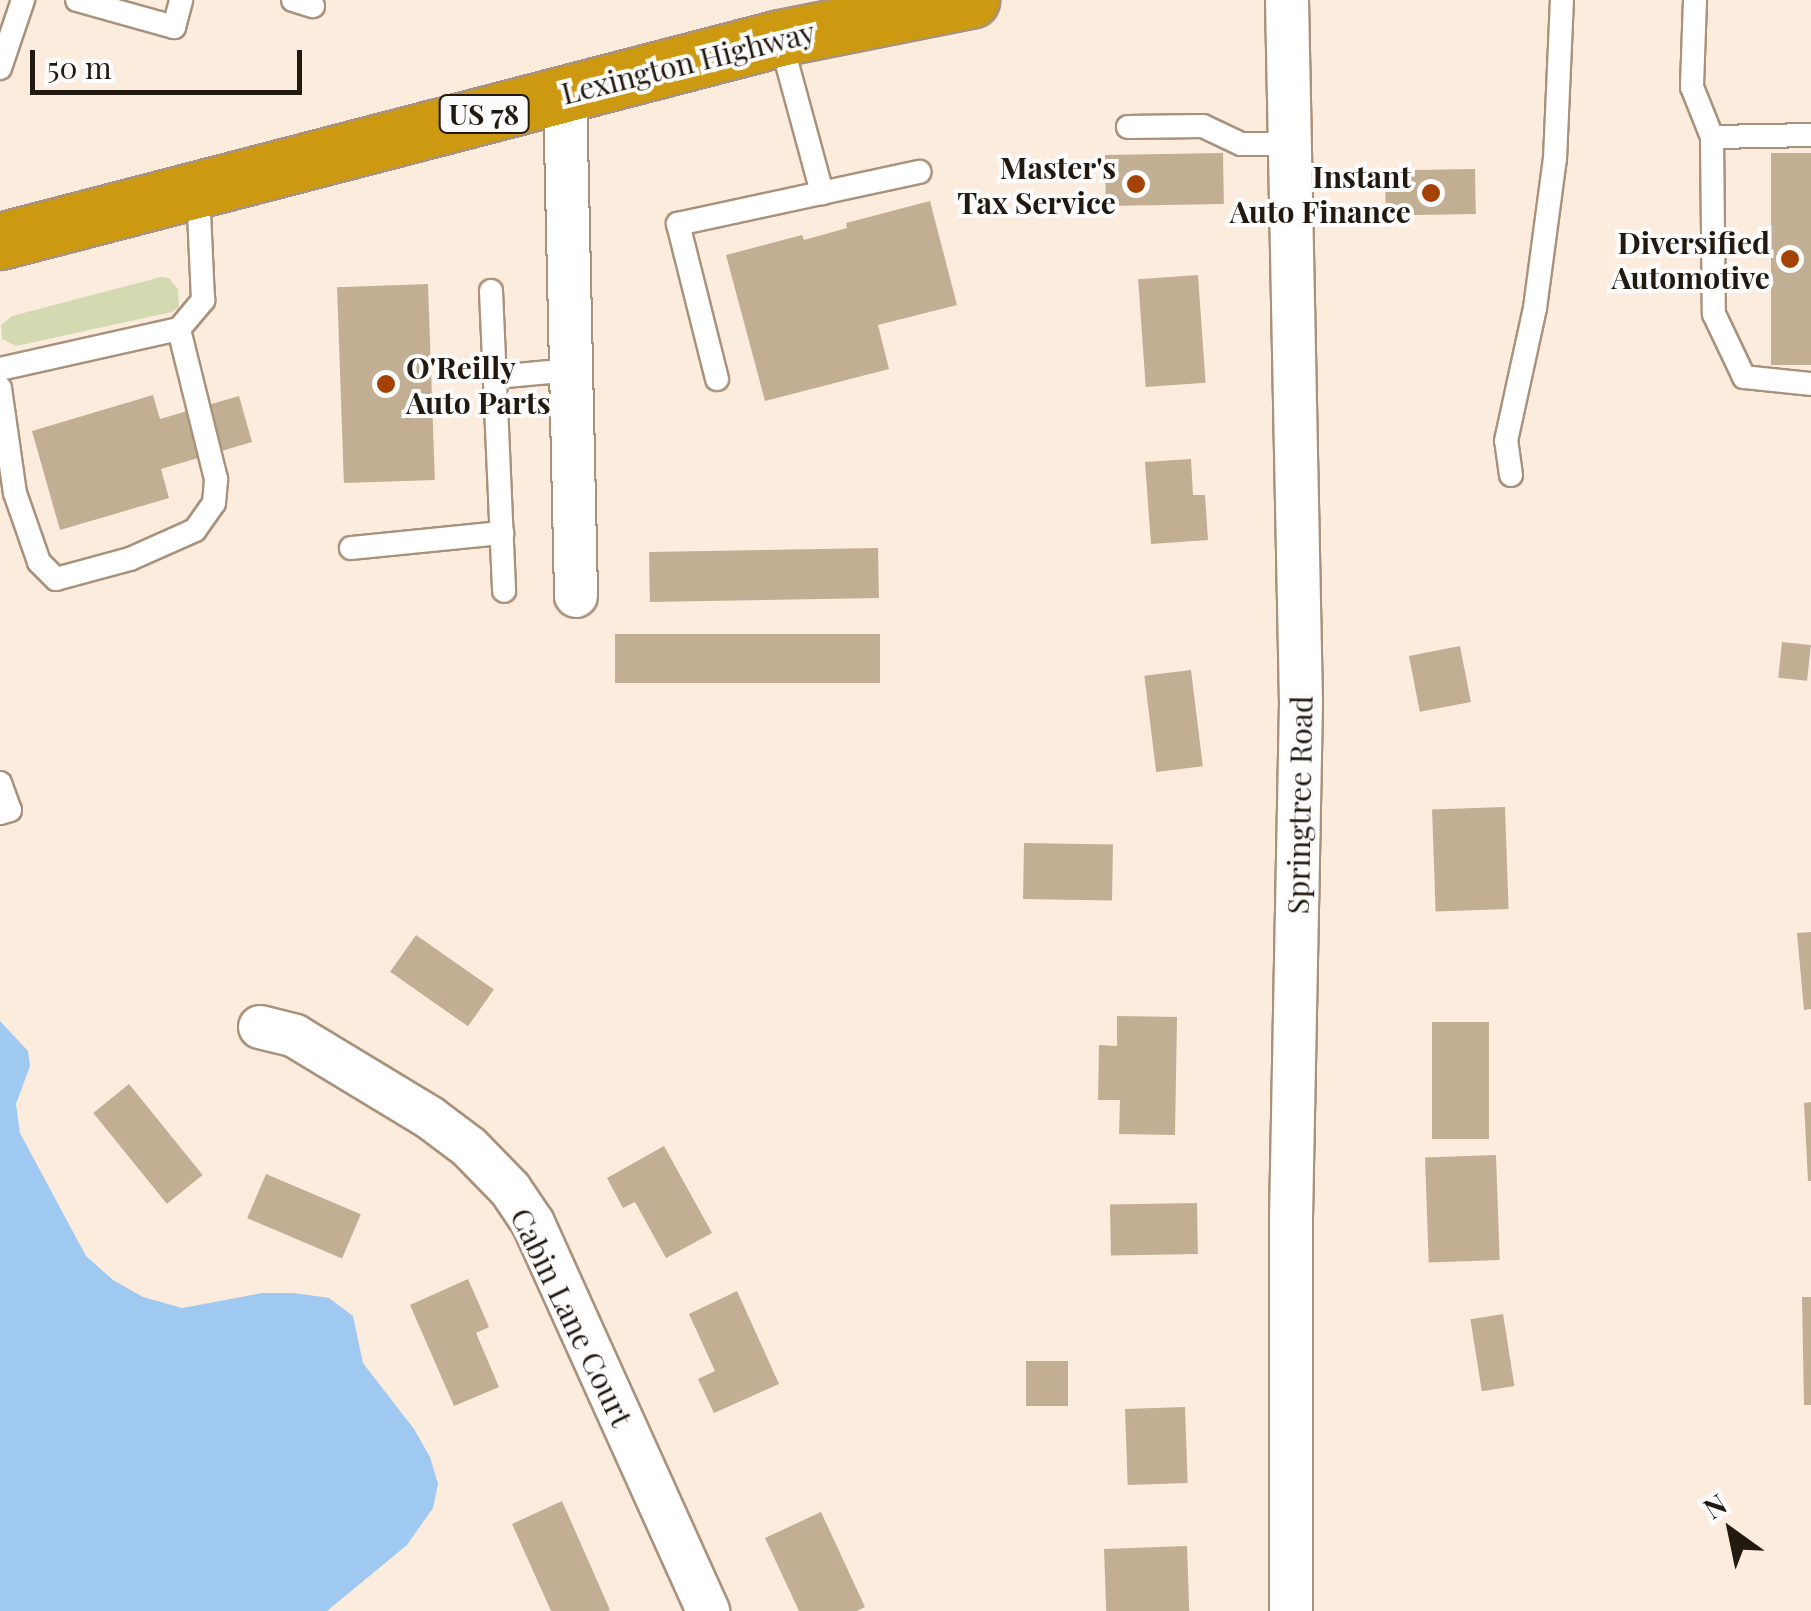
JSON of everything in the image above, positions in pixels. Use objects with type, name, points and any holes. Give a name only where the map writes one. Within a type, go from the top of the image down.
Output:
[{"type":"highway","name":"Lexington Highway","points":[[0,241],[780,38],[971,0]]},
{"type":"street","name":"Springtree Road","points":[[1287,0],[1301,704],[1290,1611]]},
{"type":"street","points":[[564,94],[576,596]]},
{"type":"street","name":"Cabin Lane Court","points":[[260,1027],[295,1036],[429,1117],[469,1147],[510,1189],[533,1224],[708,1611]]},
{"type":"lane","points":[[0,68],[23,0]]},
{"type":"lane","points":[[77,0],[174,27],[181,0]]},
{"type":"lane","points":[[1511,475],[1506,441],[1534,308],[1555,159],[1562,0]]},
{"type":"lane","points":[[1694,0],[1692,87],[1712,137],[1714,314],[1744,376],[1811,384]]},
{"type":"lane","points":[[780,38],[822,193]]},
{"type":"lane","points":[[1128,126],[1204,126],[1241,144],[1292,144]]},
{"type":"lane","points":[[1712,137],[1811,135]]},
{"type":"lane","points":[[718,379],[678,224],[919,172]]},
{"type":"lane","points":[[0,369],[179,329],[203,300],[198,188]]},
{"type":"lane","points":[[491,291],[504,592]]},
{"type":"lane","points":[[0,388],[15,493],[39,562],[56,579],[130,558],[195,530],[214,503],[216,479],[179,329]]},
{"type":"lane","points":[[494,377],[572,370]]},
{"type":"lane","points":[[351,548],[502,533]]},
{"type":"lane","points":[[0,783],[10,810],[0,814]]},
{"type":"green space","points":[[169,278],[178,289],[179,307],[172,312],[16,346],[2,339],[1,325],[12,316]]},
{"type":"water","points":[[0,1021],[28,1051],[30,1066],[16,1104],[20,1133],[86,1256],[113,1280],[143,1297],[182,1308],[262,1293],[294,1293],[329,1298],[353,1316],[363,1363],[414,1429],[430,1457],[438,1484],[433,1508],[407,1545],[327,1611],[0,1611]]},
{"type":"building","points":[[1223,153],[1224,204],[1106,206],[1105,155]]},
{"type":"building","name":"Diversified Automotive","points":[[1771,153],[1811,153],[1811,365],[1771,365]]},
{"type":"building","name":"Instant Auto Finance","points":[[1475,169],[1476,214],[1386,216],[1385,171]]},
{"type":"building","points":[[930,201],[957,305],[878,325],[889,369],[765,401],[726,255],[802,235],[804,240],[847,228],[846,223]]},
{"type":"building","points":[[1198,275],[1206,383],[1146,387],[1138,279]]},
{"type":"building","name":"O'Reilly Auto Parts","points":[[428,284],[435,480],[344,483],[337,287]]},
{"type":"building","points":[[153,395],[160,419],[239,396],[252,442],[161,469],[169,498],[60,530],[32,431]]},
{"type":"building","points":[[1191,459],[1193,495],[1205,495],[1208,540],[1151,544],[1145,462]]},
{"type":"building","points":[[878,548],[879,598],[650,602],[649,552]]},
{"type":"building","points":[[615,634],[880,634],[880,683],[615,683]]},
{"type":"building","points":[[1782,642],[1811,645],[1807,681],[1778,678]]},
{"type":"building","points":[[1460,646],[1471,702],[1420,712],[1409,656]]},
{"type":"building","points":[[1191,670],[1203,766],[1156,772],[1144,676]]},
{"type":"building","points":[[1505,807],[1509,909],[1436,911],[1432,810]]},
{"type":"building","points":[[1024,843],[1113,845],[1112,901],[1023,899]]},
{"type":"building","points":[[1811,932],[1811,1009],[1804,1010],[1797,933]]},
{"type":"building","points":[[416,935],[494,989],[468,1026],[390,972]]},
{"type":"building","points":[[1117,1016],[1177,1017],[1175,1135],[1119,1134],[1120,1100],[1098,1100],[1099,1045],[1117,1046]]},
{"type":"building","points":[[1432,1022],[1489,1022],[1489,1139],[1432,1139]]},
{"type":"building","points":[[129,1084],[203,1175],[167,1204],[93,1113]]},
{"type":"building","points":[[1811,1102],[1811,1181],[1808,1181],[1804,1103]]},
{"type":"building","points":[[664,1146],[712,1233],[666,1258],[635,1202],[623,1208],[607,1178]]},
{"type":"building","points":[[1496,1155],[1500,1260],[1429,1262],[1425,1157]]},
{"type":"building","points":[[266,1174],[361,1214],[342,1258],[247,1218]]},
{"type":"building","points":[[1197,1203],[1198,1254],[1111,1256],[1110,1205]]},
{"type":"building","points":[[468,1279],[489,1327],[476,1333],[499,1387],[454,1406],[410,1305]]},
{"type":"building","points":[[737,1291],[779,1384],[714,1413],[698,1379],[715,1371],[689,1314]]},
{"type":"building","points":[[1802,1297],[1811,1297],[1811,1405],[1804,1405]]},
{"type":"building","points":[[1503,1314],[1514,1386],[1482,1391],[1470,1319]]},
{"type":"building","points":[[1026,1361],[1068,1361],[1068,1406],[1026,1406]]},
{"type":"building","points":[[1185,1407],[1188,1483],[1128,1485],[1125,1409]]},
{"type":"building","points":[[562,1501],[610,1610],[551,1611],[512,1524]]},
{"type":"building","points":[[821,1512],[865,1607],[857,1611],[799,1611],[765,1538]]},
{"type":"building","points":[[1187,1546],[1189,1611],[1106,1611],[1104,1549]]},
{"type":"place","name":"Master's Tax Service","points":[[1136,184]]},
{"type":"place","name":"Instant Auto Finance","points":[[1431,193]]},
{"type":"place","name":"Diversified Automotive","points":[[1790,259]]},
{"type":"place","name":"O'Reilly Auto Parts","points":[[386,384]]}]
